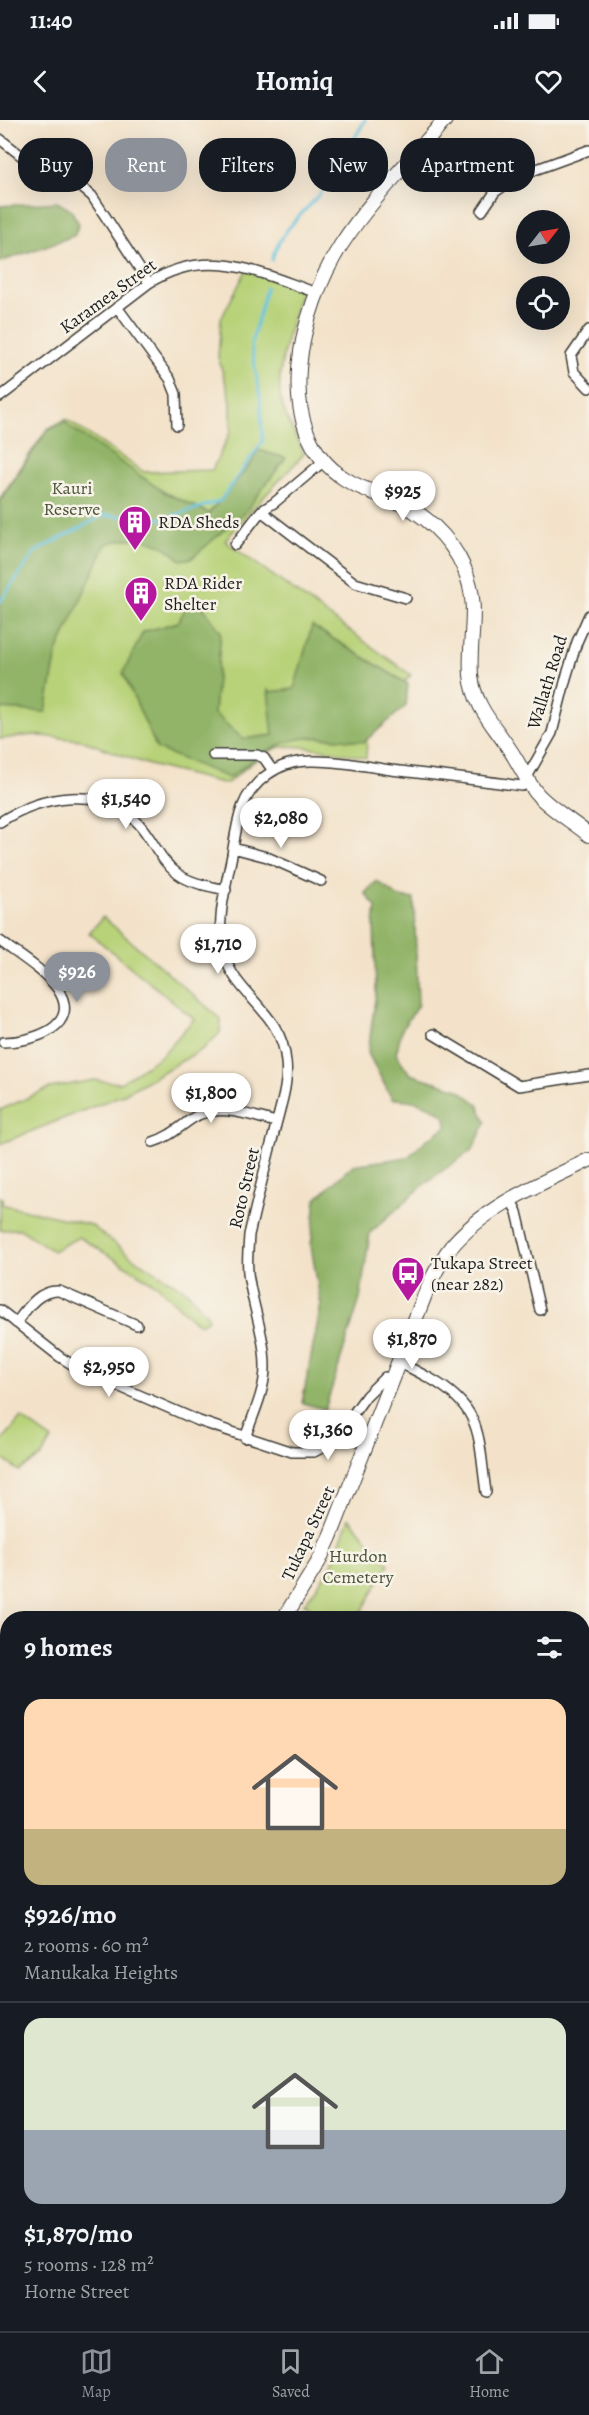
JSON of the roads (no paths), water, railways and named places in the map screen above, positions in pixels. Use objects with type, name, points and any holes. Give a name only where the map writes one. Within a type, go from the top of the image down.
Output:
[{"type":"street","points":[[445,120],[351,232],[332,262],[317,293],[305,334],[299,390],[303,424],[315,449],[324,461],[345,480],[400,503],[424,517],[451,545],[464,568],[474,606],[471,673],[476,699],[540,797],[589,835]]},
{"type":"street","points":[[0,139],[37,168],[81,187],[92,196],[148,283]]},
{"type":"street","points":[[482,211],[495,192],[518,176],[589,150]]},
{"type":"street","name":"Karamea Street","points":[[0,397],[148,283],[163,274],[195,266],[235,265],[317,293]]},
{"type":"street","points":[[117,307],[170,379],[176,394],[177,425]]},
{"type":"street","points":[[589,330],[571,356],[574,372],[589,388]]},
{"type":"street","points":[[235,545],[261,511],[274,503],[324,461]]},
{"type":"street","points":[[261,511],[354,583],[406,598]]},
{"type":"street","name":"Wallath Road","points":[[526,777],[552,733],[577,642],[589,615]]},
{"type":"street","points":[[213,754],[257,755],[264,758],[273,771]]},
{"type":"street","name":"Roto Street","points":[[245,1438],[260,1393],[265,1366],[262,1338],[249,1284],[247,1257],[249,1235],[287,1076],[284,1048],[274,1024],[237,981],[224,953],[221,935],[236,826],[244,800],[259,782],[273,771],[290,764],[312,760],[522,786],[526,777]]},
{"type":"street","points":[[0,822],[20,810],[42,802],[69,798],[104,802],[118,807],[138,822],[166,864],[178,874],[194,882],[226,890]]},
{"type":"street","points":[[233,848],[267,857],[321,881]]},
{"type":"street","points":[[0,940],[50,980],[62,996],[63,1005],[59,1021],[45,1034],[19,1042],[3,1042]]},
{"type":"street","points":[[433,1034],[519,1086],[589,1075]]},
{"type":"street","points":[[153,1142],[167,1137],[193,1118],[209,1111],[231,1112],[276,1122]]},
{"type":"street","name":"Tukapa Street","points":[[288,1611],[326,1545],[426,1292],[444,1257],[473,1226],[511,1200],[589,1160]]},
{"type":"street","points":[[511,1200],[517,1212],[540,1310]]},
{"type":"street","points":[[16,1323],[30,1305],[48,1290],[60,1291],[136,1325]]},
{"type":"street","points":[[0,1310],[60,1357],[81,1370],[199,1421],[292,1452],[304,1453],[325,1447],[342,1432],[373,1386],[385,1377],[391,1380]]},
{"type":"street","points":[[398,1362],[458,1396],[470,1412],[478,1433],[486,1492]]},
{"type":"waterway","points":[[272,260],[281,239],[324,189],[365,120]]},
{"type":"waterway","points":[[0,602],[35,552],[104,515],[163,519],[220,501],[263,441],[260,396],[251,345],[266,288]]},
{"type":"place","name":"RDA Sheds","points":[[135,551]]},
{"type":"place","name":"RDA Rider Shelter","points":[[141,622]]},
{"type":"place","name":"Tukapa Street (near 282)","points":[[408,1302]]},
{"type":"park label","name":"Kauri Reserve","points":[[72,498]]},
{"type":"park label","name":"Hurdon Cemetery","points":[[358,1566]]}]
